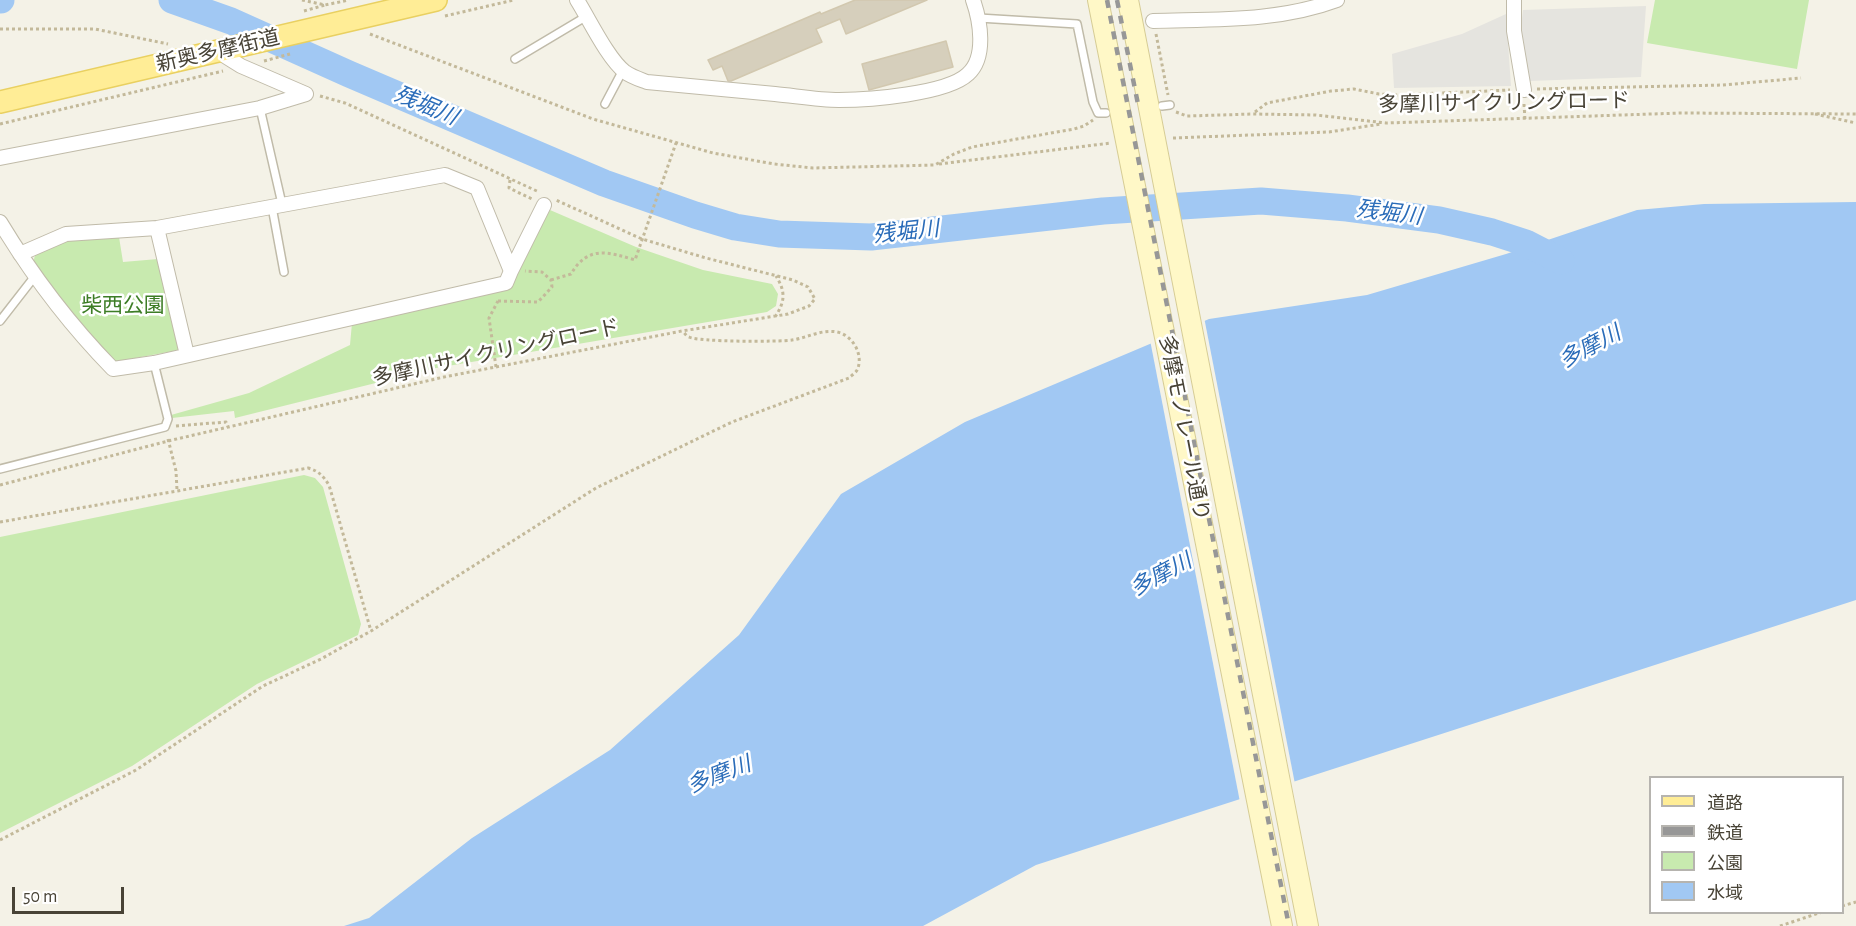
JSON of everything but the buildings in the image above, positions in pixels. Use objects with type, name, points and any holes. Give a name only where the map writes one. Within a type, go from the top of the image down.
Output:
[{"type":"main road","name":"新奥多摩街道","points":[[0,102],[436,0]]},
{"type":"main road","name":"多摩モノレール通り","points":[[1098,0],[1122,146],[1282,926]]},
{"type":"main road","name":"多摩モノレール通り","points":[[1128,0],[1160,143],[1308,926]]},
{"type":"street","points":[[577,0],[609,52],[623,70],[635,78],[647,82],[840,100],[918,93],[945,87],[969,74],[976,62],[981,31],[980,18],[973,0]]},
{"type":"street","points":[[1153,21],[1272,16],[1317,8],[1336,0]]},
{"type":"street","points":[[1514,0],[1514,31],[1524,90]]},
{"type":"street","points":[[217,51],[241,66],[306,94]]},
{"type":"street","points":[[0,158],[260,108],[306,94]]},
{"type":"street","points":[[20,254],[66,234],[157,228],[276,204],[445,175],[477,188],[512,271]]},
{"type":"street","points":[[0,222],[35,276],[92,348],[113,369],[154,363],[506,283],[545,199]]},
{"type":"street","points":[[157,228],[187,355]]},
{"type":"lane","points":[[514,59],[587,16]]},
{"type":"lane","points":[[980,18],[1077,24],[1093,102],[1102,113]]},
{"type":"lane","points":[[605,104],[623,70]]},
{"type":"lane","points":[[260,108],[276,204],[284,272]]},
{"type":"lane","points":[[0,321],[35,276]]},
{"type":"lane","points":[[0,469],[165,427],[168,419],[154,363]]},
{"type":"path","points":[[302,0],[325,5],[349,0]]},
{"type":"path","name":"多摩川サイクリングロード","points":[[1153,21],[1166,106],[1187,116],[1316,115],[1386,123],[1681,113],[1856,114]]},
{"type":"path","points":[[0,29],[95,28],[170,45]]},
{"type":"path","points":[[368,33],[593,119],[676,142],[774,164],[813,168],[935,165],[1122,146]]},
{"type":"path","points":[[0,124],[241,66]]},
{"type":"path","points":[[306,94],[326,96],[345,103],[510,180],[545,199]]},
{"type":"path","points":[[935,165],[972,147],[1084,126],[1102,113]]},
{"type":"path","name":"多摩川サイクリングロード","points":[[1807,113],[1856,123]]},
{"type":"path","points":[[1160,143],[1329,132],[1386,123]]},
{"type":"path","points":[[551,280],[571,274],[577,264],[591,254],[608,252],[635,260],[676,142]]},
{"type":"path","points":[[510,180],[509,188],[545,199]]},
{"type":"path","name":"多摩川サイクリングロード","points":[[0,485],[168,441],[496,367],[682,331],[775,317],[802,310],[813,303],[813,293],[808,287],[776,275],[642,239],[545,199]]},
{"type":"path","points":[[498,301],[538,302],[552,287],[551,280],[542,272],[512,271]]},
{"type":"path","points":[[775,317],[782,307],[784,291],[776,275]]},
{"type":"path","points":[[489,318],[496,367]]},
{"type":"path","points":[[0,840],[136,770],[263,686],[371,632],[596,488],[732,422],[849,378],[858,370],[859,357],[856,347],[850,338],[840,332],[825,331],[791,341],[689,337],[682,331]]},
{"type":"path","points":[[165,427],[226,422],[228,427]]},
{"type":"path","points":[[168,441],[176,471],[177,490]]},
{"type":"path","points":[[0,522],[308,468],[324,476],[329,485],[371,632]]},
{"type":"path","points":[[1780,926],[1816,914]]},
{"type":"green space","points":[[1655,0],[1809,0],[1797,69],[1647,43]]},
{"type":"green space","points":[[550,210],[636,247],[703,270],[772,284],[778,294],[776,306],[767,312],[436,368],[235,418],[234,411],[172,418],[171,415],[249,393],[350,345],[352,323],[509,287]]},
{"type":"green space","name":"柴西公園","points":[[119,237],[123,262],[158,259],[179,350],[114,362],[32,268],[35,255],[68,239]]},
{"type":"green space","points":[[304,475],[315,478],[323,487],[361,624],[358,635],[257,684],[132,766],[0,833],[0,537]]},
{"type":"shaded area","points":[[1646,6],[1641,77],[1529,81],[1521,26],[1523,10]]},
{"type":"shaded area","points":[[1506,14],[1511,86],[1394,88],[1392,54],[1462,34]]},
{"type":"water","name":"多摩川","points":[[1856,202],[1856,600],[1036,865],[923,926],[344,926],[369,918],[472,838],[610,750],[739,635],[841,494],[965,422],[1209,319],[1367,295],[1506,254],[1637,210],[1704,204]]},
{"type":"pier","points":[[1204,317],[1295,784],[1240,802],[1150,340]]},
{"type":"waterway","name":"残堀川","points":[[172,0],[231,21],[604,183],[735,227],[779,234],[871,237],[1103,211],[1261,201],[1347,208],[1439,220],[1492,232],[1526,243],[1561,261]]},
{"type":"railway","points":[[1107,0],[1289,926]]},
{"type":"railway","points":[[1117,0],[1139,109]]}]
